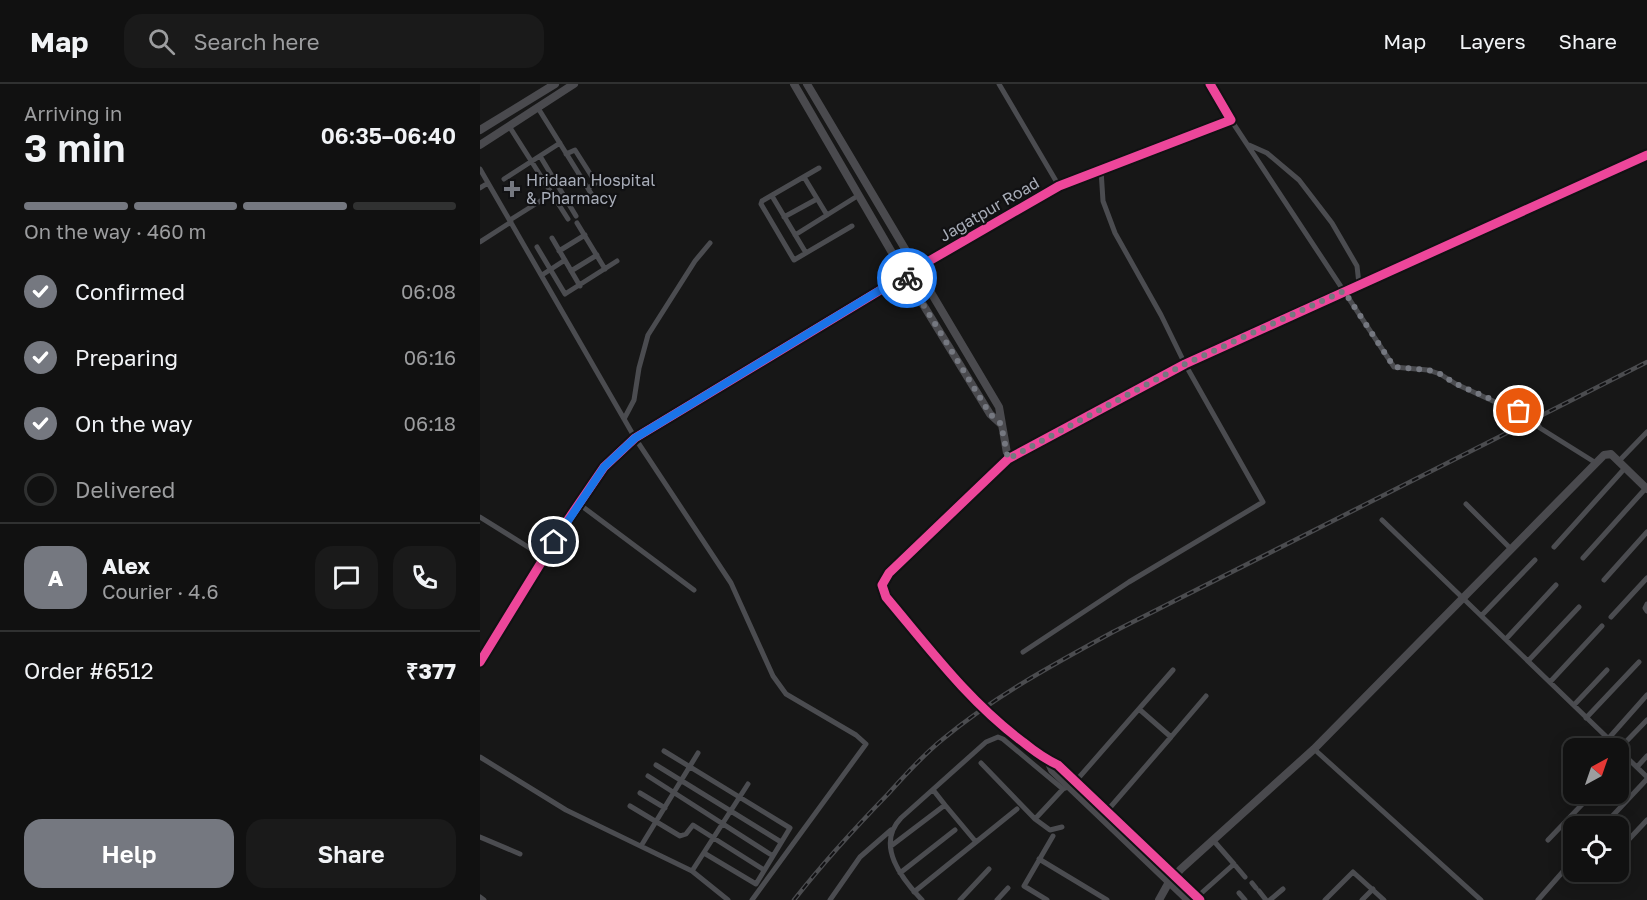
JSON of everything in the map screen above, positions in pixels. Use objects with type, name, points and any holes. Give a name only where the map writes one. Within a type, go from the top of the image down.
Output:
[{"type":"street","points":[[480,130],[555,84]]},
{"type":"street","points":[[480,145],[574,84]]},
{"type":"street","points":[[794,84],[905,275],[990,414],[1001,424]]},
{"type":"street","points":[[807,84],[999,407],[1008,459]]},
{"type":"street","points":[[999,84],[1059,186]]},
{"type":"street","points":[[1210,84],[1394,367],[1434,372],[1506,407],[1532,416],[1540,428],[1596,463]]},
{"type":"street","points":[[538,108],[597,203]]},
{"type":"street","name":"Jagatpur Road","points":[[480,662],[544,556],[604,467],[635,438],[905,275],[1059,186],[1232,120]]},
{"type":"street","points":[[509,126],[568,219]]},
{"type":"street","points":[[504,179],[560,143]]},
{"type":"street","points":[[1247,144],[1267,153],[1299,180],[1332,223],[1357,266],[1359,284]]},
{"type":"street","points":[[567,154],[575,150],[596,183],[588,188]]},
{"type":"street","points":[[965,691],[886,597],[882,585],[889,573],[1008,459],[1185,364],[1647,155]]},
{"type":"street","points":[[540,156],[576,216]]},
{"type":"street","points":[[819,168],[762,201],[761,204],[793,259],[796,260],[852,226]]},
{"type":"street","points":[[480,169],[635,438],[731,583],[767,665],[786,694],[856,735],[866,744],[752,900]]},
{"type":"street","points":[[1023,652],[1129,582],[1263,502],[1185,364],[1161,315],[1115,233],[1103,201],[1101,171]]},
{"type":"street","points":[[804,177],[827,215]]},
{"type":"street","points":[[480,188],[488,183]]},
{"type":"street","points":[[480,242],[560,189]]},
{"type":"street","points":[[795,235],[859,195]]},
{"type":"street","points":[[772,196],[806,253]]},
{"type":"street","points":[[784,217],[817,198]]},
{"type":"street","points":[[577,223],[605,269]]},
{"type":"street","points":[[559,251],[585,235]]},
{"type":"street","points":[[552,238],[580,286]]},
{"type":"street","points":[[624,418],[634,400],[639,368],[648,335],[694,261],[710,243]]},
{"type":"street","points":[[537,247],[565,294],[617,261]]},
{"type":"street","points":[[571,271],[597,255]]},
{"type":"street","points":[[542,275],[565,260]]},
{"type":"street","points":[[961,366],[971,360]]},
{"type":"street","points":[[1618,462],[1647,432]]},
{"type":"street","points":[[1159,900],[1175,875],[1314,749],[1596,463],[1607,454],[1611,454],[1647,489],[1583,558]]},
{"type":"street","points":[[1554,547],[1625,468]]},
{"type":"street","points":[[579,504],[694,591]]},
{"type":"street","points":[[1466,504],[1511,549]]},
{"type":"street","points":[[480,517],[544,556]]},
{"type":"street","points":[[1382,520],[1607,738]]},
{"type":"street","points":[[1604,580],[1647,532]]},
{"type":"street","points":[[1482,615],[1535,560]]},
{"type":"street","points":[[1611,617],[1647,578]]},
{"type":"street","points":[[1506,639],[1556,585]]},
{"type":"street","points":[[1647,604],[1645,608],[1647,611]]},
{"type":"street","points":[[1528,661],[1579,607]]},
{"type":"street","points":[[1550,682],[1602,626]]},
{"type":"street","points":[[1586,718],[1639,662]]},
{"type":"street","points":[[1035,819],[1070,786],[1173,670]]},
{"type":"street","points":[[1574,705],[1607,670]]},
{"type":"street","points":[[1609,738],[1647,695]]},
{"type":"street","points":[[1107,811],[1206,696]]},
{"type":"street","points":[[1139,709],[1171,737]]},
{"type":"street","points":[[1629,739],[1647,720]]},
{"type":"street","points":[[1003,727],[1048,761],[1052,770],[1188,900]]},
{"type":"street","points":[[830,900],[860,857],[986,742],[998,737],[1107,811],[1199,898],[1234,864]]},
{"type":"street","points":[[1314,749],[1481,900]]},
{"type":"street","points":[[664,751],[790,828],[756,884],[704,853]]},
{"type":"street","points":[[641,846],[698,753]]},
{"type":"street","points":[[1637,767],[1647,756]]},
{"type":"street","points":[[480,757],[566,810],[692,871],[728,900]]},
{"type":"street","points":[[1612,816],[1647,778],[1629,760]]},
{"type":"street","points":[[981,763],[1035,819],[1050,830],[1062,827]]},
{"type":"street","points":[[656,765],[781,842]]},
{"type":"street","points":[[648,776],[773,856]]},
{"type":"street","points":[[692,871],[748,784]]},
{"type":"street","points":[[934,790],[976,842]]},
{"type":"street","points":[[640,793],[664,808]]},
{"type":"street","points":[[1548,840],[1582,804]]},
{"type":"street","points":[[891,846],[945,805]]},
{"type":"street","points":[[630,806],[680,836],[686,834],[693,825],[764,870]]},
{"type":"street","points":[[914,892],[1017,809]]},
{"type":"street","points":[[1629,839],[1647,820]]},
{"type":"street","points":[[892,829],[892,859],[900,873],[922,900]]},
{"type":"street","points":[[900,873],[955,830]]},
{"type":"street","points":[[1047,900],[1024,886],[1053,836]]},
{"type":"street","points":[[480,837],[520,854]]},
{"type":"street","points":[[1212,840],[1245,877]]},
{"type":"street","points":[[1039,859],[1107,900]]},
{"type":"street","points":[[960,900],[989,868]]},
{"type":"street","points":[[1538,900],[1563,872]]},
{"type":"street","points":[[1325,900],[1353,873],[1384,900]]},
{"type":"street","points":[[1256,887],[1268,900],[1282,889]]},
{"type":"street","points":[[997,900],[1008,888]]},
{"type":"street","points":[[1362,900],[1372,889]]},
{"type":"street","points":[[1239,893],[1245,900]]},
{"type":"street","points":[[716,900],[720,894]]},
{"type":"street","points":[[480,897],[484,900]]},
{"type":"tunnel","points":[[965,691],[1003,727]]},
{"type":"railway","points":[[794,900],[921,758],[963,723],[1004,695],[1113,632],[1647,362]]},
{"type":"cycle path","points":[[480,662],[563,527],[604,467],[635,438],[917,268],[1059,186],[1231,120],[1210,84]]},
{"type":"cycle path","points":[[1200,900],[1058,765],[1035,752],[967,692],[886,597],[882,585],[889,573],[1008,459],[1185,364],[1647,155]]},
{"type":"way so far","points":[[907,278],[990,414],[1001,424],[1008,459],[1185,364],[1344,291],[1394,367],[1428,370],[1440,374],[1456,384],[1519,411]]},
{"type":"place","name":"Hridaan Hospital & Pharmacy","points":[[512,189]]},
{"type":"route","points":[[554,542],[604,467],[635,438],[905,275],[907,278]]}]
